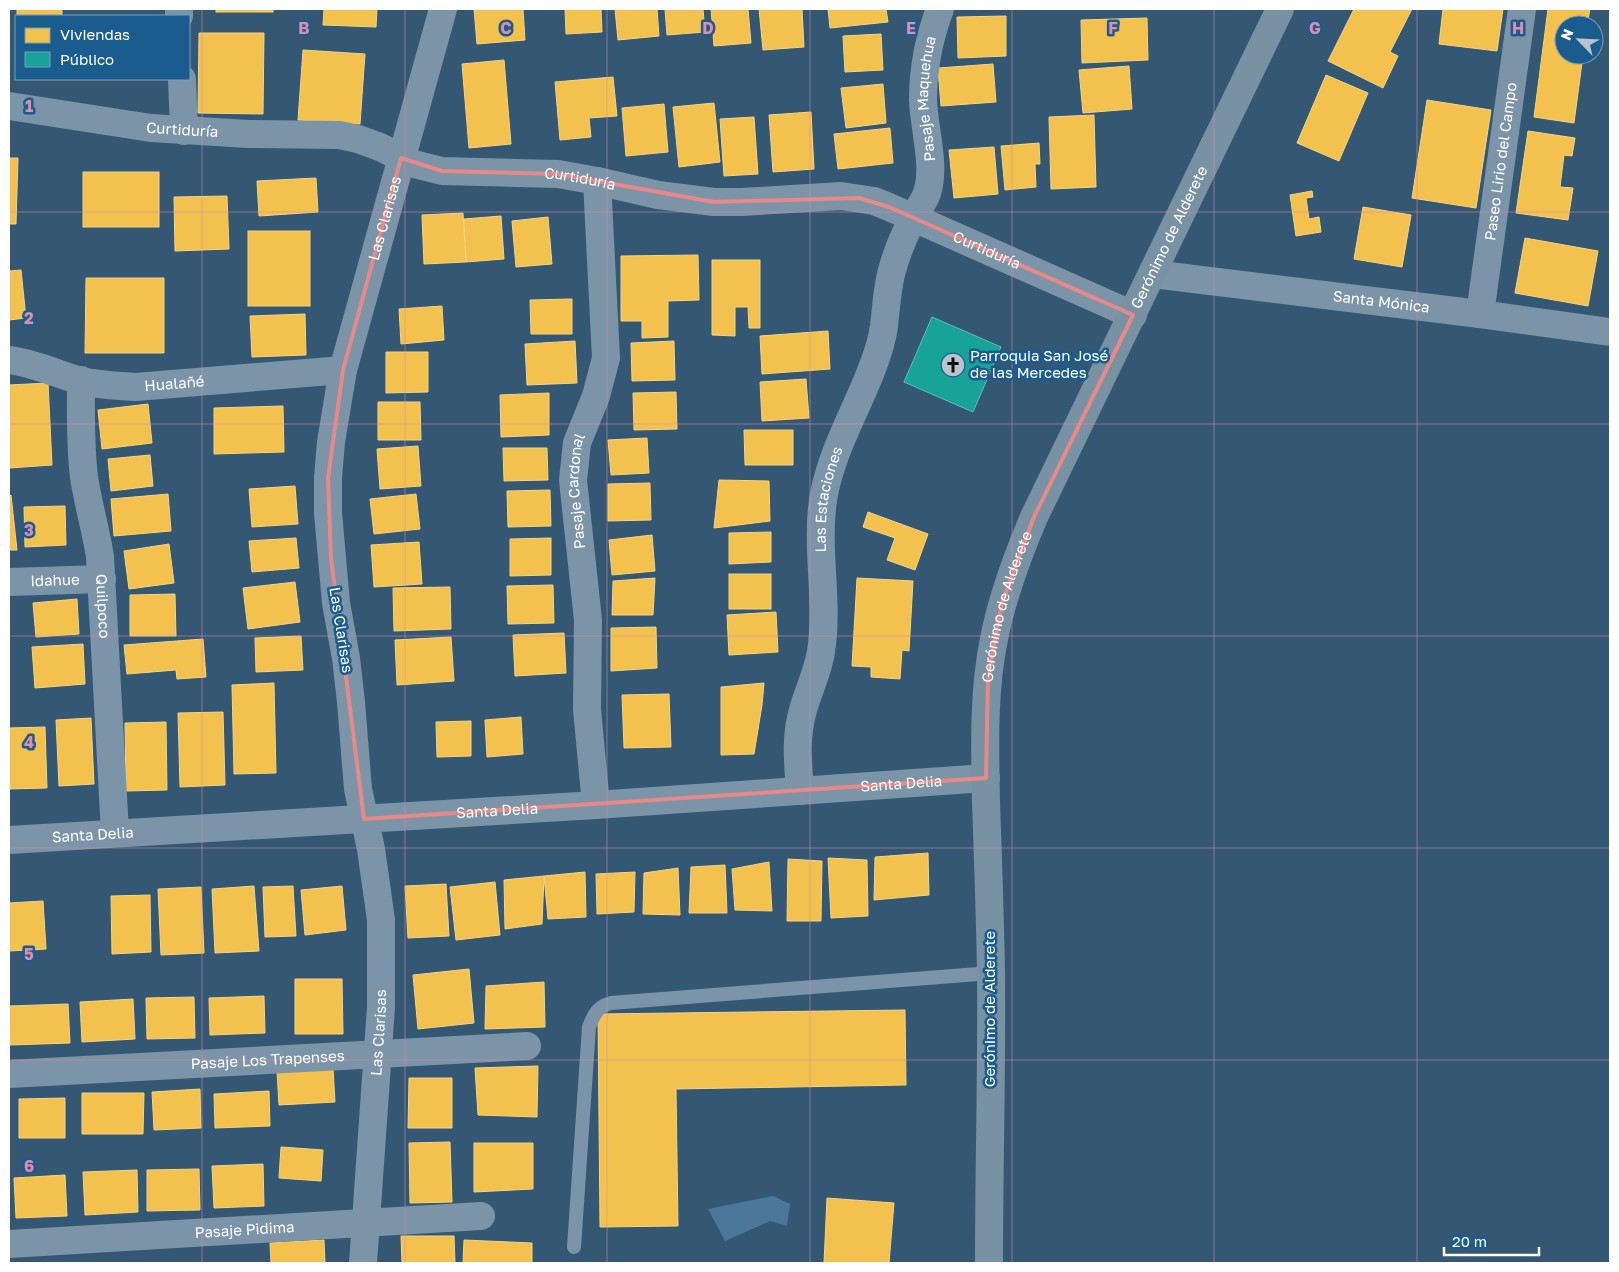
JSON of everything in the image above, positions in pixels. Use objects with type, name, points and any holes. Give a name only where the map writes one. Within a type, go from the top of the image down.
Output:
[{"type":"street","name":"Las Clarisas","points":[[363,1263],[381,1007],[380,920],[375,872],[358,789],[348,676],[334,585],[328,513],[328,478],[331,442],[343,370],[443,9]]},
{"type":"street","name":"Pasaje Maquehua","points":[[913,217],[922,206],[929,181],[930,171],[923,101],[924,75],[927,50],[940,9]]},
{"type":"street","name":"Gerónimo de Alderete","points":[[989,1263],[991,973],[986,778],[988,678],[1002,603],[1016,559],[1034,518],[1280,9]]},
{"type":"street","name":"Paseo Lirio del Campo","points":[[1480,314],[1522,9]]},
{"type":"street","points":[[182,80],[184,131]]},
{"type":"street","name":"Curtiduría","points":[[9,106],[117,124],[184,131],[338,135],[358,139],[414,164],[442,171],[558,174],[658,194],[714,202],[841,196],[859,198],[874,201],[913,217],[1133,314]]},
{"type":"street","name":"Pasaje Cardonal","points":[[596,805],[587,708],[588,620],[573,480],[577,443],[596,396],[606,358],[597,181]]},
{"type":"street","name":"Las Estaciones","points":[[800,791],[797,751],[799,724],[817,670],[824,626],[821,523],[824,494],[840,441],[879,347],[891,275],[913,217]]},
{"type":"street","name":"Santa Mónica","points":[[1153,274],[1610,332]]},
{"type":"street","name":"Hualañé","points":[[9,360],[35,365],[81,380],[108,386],[136,387],[343,370]]},
{"type":"street","name":"Quilpoco","points":[[81,380],[84,478],[96,529],[102,579],[115,833]]},
{"type":"street","name":"Idahue","points":[[9,582],[102,579]]},
{"type":"street","name":"Santa Delia","points":[[9,840],[596,805],[986,778]]},
{"type":"street","name":"Pasaje Los Trapenses","points":[[9,1074],[527,1046]]},
{"type":"street","name":"Pasaje Pidima","points":[[9,1244],[481,1216]]},
{"type":"lane","points":[[574,1247],[589,1026],[594,1014],[602,1005],[611,1002],[991,973]]},
{"type":"highlighted area","points":[[401,158],[442,171],[558,174],[714,202],[859,198],[889,207],[1133,315],[1034,517],[1002,603],[988,678],[986,778],[364,819],[331,558],[328,478],[343,370]]},
{"type":"water","points":[[773,1196],[790,1204],[787,1226],[770,1221],[725,1241],[708,1209]]},
{"type":"building: Viviendas","points":[[17,9],[62,9],[62,15],[17,15]]},
{"type":"building: Viviendas","points":[[216,9],[273,9],[273,12],[216,12]]},
{"type":"building: Viviendas","points":[[324,9],[377,9],[376,27],[323,25]]},
{"type":"building: Viviendas","points":[[474,9],[523,9],[525,40],[477,44]]},
{"type":"building: Viviendas","points":[[565,9],[601,9],[602,32],[566,34]]},
{"type":"building: Viviendas","points":[[615,9],[657,9],[659,36],[618,40]]},
{"type":"building: Viviendas","points":[[665,9],[703,9],[705,32],[667,35]]},
{"type":"building: Viviendas","points":[[711,9],[748,9],[751,43],[714,46]]},
{"type":"building: Viviendas","points":[[759,9],[802,9],[804,47],[763,50]]},
{"type":"building: Viviendas","points":[[828,9],[886,9],[888,22],[830,28]]},
{"type":"building: Viviendas","points":[[1354,9],[1412,9],[1390,52],[1398,56],[1383,88],[1328,61]]},
{"type":"building: Viviendas","points":[[1443,9],[1503,9],[1497,51],[1439,44]]},
{"type":"building: Viviendas","points":[[1548,9],[1590,9],[1589,15],[1554,15],[1554,65],[1582,65],[1574,123],[1534,117]]},
{"type":"building: Viviendas","points":[[1006,16],[1006,56],[958,58],[957,17]]},
{"type":"building: Viviendas","points":[[1147,18],[1148,60],[1082,63],[1081,20]]},
{"type":"building: Viviendas","points":[[199,33],[264,33],[263,114],[198,113]]},
{"type":"building: Viviendas","points":[[881,34],[883,70],[845,72],[843,36]]},
{"type":"building: Viviendas","points":[[303,50],[365,54],[360,124],[298,120]]},
{"type":"building: Viviendas","points":[[504,60],[511,144],[469,148],[462,64]]},
{"type":"building: Viviendas","points":[[993,64],[996,102],[941,106],[938,68]]},
{"type":"building: Viviendas","points":[[1129,66],[1132,109],[1083,113],[1079,70]]},
{"type":"building: Viviendas","points":[[1326,75],[1368,93],[1339,161],[1297,143]]},
{"type":"building: Viviendas","points":[[613,77],[617,116],[589,118],[591,137],[560,140],[555,82]]},
{"type":"building: Viviendas","points":[[883,84],[886,123],[846,128],[841,88]]},
{"type":"building: Viviendas","points":[[1427,100],[1491,110],[1476,208],[1412,198]]},
{"type":"building: Viviendas","points":[[714,103],[720,162],[679,167],[673,107]]},
{"type":"building: Viviendas","points":[[664,104],[668,152],[626,156],[622,108]]},
{"type":"building: Viviendas","points":[[811,112],[814,169],[773,172],[769,115]]},
{"type":"building: Viviendas","points":[[1094,115],[1096,187],[1051,189],[1049,117]]},
{"type":"building: Viviendas","points":[[754,117],[758,174],[724,176],[720,119]]},
{"type":"building: Viviendas","points":[[890,128],[893,163],[838,169],[834,134]]},
{"type":"building: Viviendas","points":[[1528,131],[1575,138],[1572,156],[1564,155],[1560,187],[1573,188],[1568,220],[1516,213]]},
{"type":"building: Viviendas","points":[[1039,143],[1040,164],[1035,164],[1036,187],[1005,190],[1001,146]]},
{"type":"building: Viviendas","points":[[994,147],[998,194],[954,198],[949,150]]},
{"type":"building: Viviendas","points":[[9,158],[18,158],[16,224],[9,224]]},
{"type":"building: Viviendas","points":[[83,172],[159,172],[159,227],[83,227]]},
{"type":"building: Viviendas","points":[[316,178],[318,212],[259,216],[257,181]]},
{"type":"building: Viviendas","points":[[1312,191],[1313,197],[1306,198],[1309,219],[1319,217],[1321,232],[1296,236],[1290,195]]},
{"type":"building: Viviendas","points":[[227,196],[229,249],[175,251],[174,197]]},
{"type":"building: Viviendas","points":[[1363,207],[1411,215],[1402,267],[1354,259]]},
{"type":"building: Viviendas","points":[[463,213],[466,262],[424,264],[422,215]]},
{"type":"building: Viviendas","points":[[501,216],[504,259],[466,262],[464,219]]},
{"type":"building: Viviendas","points":[[548,217],[552,264],[516,267],[512,221]]},
{"type":"building: Viviendas","points":[[248,231],[310,231],[310,306],[248,306]]},
{"type":"building: Viviendas","points":[[1525,238],[1598,251],[1588,306],[1515,293]]},
{"type":"building: Viviendas","points":[[698,255],[699,300],[668,301],[668,337],[642,338],[642,321],[621,321],[621,256]]},
{"type":"building: Viviendas","points":[[712,260],[760,260],[760,328],[749,328],[748,307],[735,307],[735,336],[712,335]]},
{"type":"building: Viviendas","points":[[21,270],[26,318],[9,320],[9,271]]},
{"type":"building: Viviendas","points":[[86,278],[164,278],[164,353],[85,353]]},
{"type":"building: Viviendas","points":[[572,299],[572,334],[531,334],[530,300]]},
{"type":"building: Viviendas","points":[[442,306],[444,340],[401,344],[399,309]]},
{"type":"building: Viviendas","points":[[305,314],[306,355],[252,357],[250,316]]},
{"type":"building: Viviendas","points":[[828,331],[830,369],[762,374],[760,336]]},
{"type":"building: Viviendas","points":[[575,341],[577,383],[527,385],[525,344]]},
{"type":"building: Viviendas","points":[[674,341],[675,380],[632,381],[631,343]]},
{"type":"building: Viviendas","points":[[386,352],[428,352],[428,392],[386,393]]},
{"type":"building: Viviendas","points":[[806,379],[809,418],[762,421],[760,382]]},
{"type":"building: Viviendas","points":[[48,383],[52,465],[9,468],[9,385]]},
{"type":"building: Viviendas","points":[[676,392],[677,429],[634,430],[633,393]]},
{"type":"building: Viviendas","points":[[549,393],[549,435],[501,437],[500,395]]},
{"type":"building: Viviendas","points":[[378,402],[420,402],[421,440],[378,440]]},
{"type":"building: Viviendas","points":[[148,404],[152,443],[102,449],[98,410]]},
{"type":"building: Viviendas","points":[[283,406],[284,452],[214,454],[214,408]]},
{"type":"building: Viviendas","points":[[744,430],[793,430],[793,465],[745,465]]},
{"type":"building: Viviendas","points":[[647,438],[649,473],[611,475],[608,440]]},
{"type":"building: Viviendas","points":[[418,446],[421,486],[380,489],[377,449]]},
{"type":"building: Viviendas","points":[[503,448],[547,448],[548,480],[504,481]]},
{"type":"building: Viviendas","points":[[150,455],[153,486],[111,491],[108,459]]},
{"type":"building: Viviendas","points":[[719,480],[769,481],[770,521],[714,528]]},
{"type":"building: Viviendas","points":[[650,483],[651,520],[608,521],[608,484]]},
{"type":"building: Viviendas","points":[[295,486],[298,524],[252,527],[249,489]]},
{"type":"building: Viviendas","points":[[550,490],[551,526],[508,527],[507,491]]},
{"type":"building: Viviendas","points":[[168,494],[171,531],[114,536],[111,499]]},
{"type":"building: Viviendas","points":[[416,494],[420,529],[374,534],[370,499]]},
{"type":"building: Viviendas","points":[[11,495],[17,550],[9,550],[9,496]]},
{"type":"building: Viviendas","points":[[65,506],[66,545],[25,547],[24,507]]},
{"type":"building: Viviendas","points":[[868,512],[928,534],[915,570],[887,560],[895,538],[863,527]]},
{"type":"building: Viviendas","points":[[771,532],[771,562],[729,564],[729,533]]},
{"type":"building: Viviendas","points":[[652,535],[655,571],[612,575],[609,540]]},
{"type":"building: Viviendas","points":[[296,538],[299,568],[252,572],[249,541]]},
{"type":"building: Viviendas","points":[[551,538],[551,575],[510,576],[510,539]]},
{"type":"building: Viviendas","points":[[419,542],[422,584],[374,587],[371,545]]},
{"type":"building: Viviendas","points":[[169,544],[174,583],[129,589],[124,551]]},
{"type":"building: Viviendas","points":[[729,574],[771,574],[771,609],[729,609]]},
{"type":"building: Viviendas","points":[[655,578],[653,615],[612,615],[613,581]]},
{"type":"building: Viviendas","points":[[857,578],[913,581],[909,651],[902,650],[900,679],[871,677],[871,667],[852,666]]},
{"type":"building: Viviendas","points":[[295,582],[300,622],[248,629],[243,588]]},
{"type":"building: Viviendas","points":[[553,585],[554,623],[508,624],[507,586]]},
{"type":"building: Viviendas","points":[[450,587],[451,629],[394,631],[393,588]]},
{"type":"building: Viviendas","points":[[175,594],[176,636],[130,636],[130,595]]},
{"type":"building: Viviendas","points":[[77,599],[79,634],[36,637],[33,603]]},
{"type":"building: Viviendas","points":[[776,612],[778,652],[729,655],[727,615]]},
{"type":"building: Viviendas","points":[[656,627],[657,668],[611,671],[611,628]]},
{"type":"building: Viviendas","points":[[564,633],[566,673],[515,676],[513,635]]},
{"type":"building: Viviendas","points":[[301,636],[303,670],[256,672],[255,638]]},
{"type":"building: Viviendas","points":[[451,637],[454,681],[397,685],[395,640]]},
{"type":"building: Viviendas","points":[[203,639],[206,677],[177,679],[176,670],[127,674],[124,645]]},
{"type":"building: Viviendas","points":[[83,644],[85,684],[35,688],[32,647]]},
{"type":"building: Viviendas","points":[[274,683],[276,773],[234,774],[232,685]]},
{"type":"building: Viviendas","points":[[764,683],[754,754],[721,755],[721,687]]},
{"type":"building: Viviendas","points":[[669,694],[671,747],[624,748],[622,695]]},
{"type":"building: Viviendas","points":[[223,712],[225,785],[180,787],[178,713]]},
{"type":"building: Viviendas","points":[[521,717],[523,754],[487,757],[485,720]]},
{"type":"building: Viviendas","points":[[91,718],[94,784],[59,786],[56,720]]},
{"type":"building: Viviendas","points":[[471,721],[471,756],[437,757],[436,722]]},
{"type":"building: Viviendas","points":[[166,722],[167,790],[126,791],[125,723]]},
{"type":"building: Viviendas","points":[[45,727],[47,788],[9,789],[9,728]]},
{"type":"building: Viviendas","points":[[928,853],[929,895],[874,900],[875,857]]},
{"type":"building: Viviendas","points":[[828,858],[867,860],[868,916],[831,918]]},
{"type":"building: Viviendas","points":[[788,859],[822,861],[821,921],[787,921]]},
{"type":"building: Viviendas","points":[[769,862],[772,911],[735,910],[732,869]]},
{"type":"building: Viviendas","points":[[725,865],[727,913],[689,913],[691,867]]},
{"type":"building: Viviendas","points":[[678,868],[680,915],[643,914],[644,873]]},
{"type":"building: Viviendas","points":[[585,872],[586,917],[548,919],[544,876]]},
{"type":"building: Viviendas","points":[[635,872],[634,912],[597,914],[596,874]]},
{"type":"building: Viviendas","points":[[544,876],[542,924],[505,929],[504,880]]},
{"type":"building: Viviendas","points":[[495,882],[500,935],[456,940],[450,887]]},
{"type":"building: Viviendas","points":[[446,884],[449,936],[408,938],[405,886]]},
{"type":"building: Viviendas","points":[[254,886],[259,951],[215,953],[212,889]]},
{"type":"building: Viviendas","points":[[293,886],[296,936],[265,937],[263,887]]},
{"type":"building: Viviendas","points":[[342,886],[346,930],[305,935],[301,890]]},
{"type":"building: Viviendas","points":[[201,887],[204,953],[161,955],[158,889]]},
{"type":"building: Viviendas","points":[[150,895],[151,952],[112,954],[111,896]]},
{"type":"building: Viviendas","points":[[43,901],[46,949],[9,951],[9,903]]},
{"type":"building: Viviendas","points":[[469,969],[474,1023],[418,1029],[413,975]]},
{"type":"building: Viviendas","points":[[295,979],[342,979],[343,1034],[295,1034]]},
{"type":"building: Viviendas","points":[[544,982],[545,1027],[485,1029],[486,986]]},
{"type":"building: Viviendas","points":[[264,996],[265,1033],[210,1035],[209,998]]},
{"type":"building: Viviendas","points":[[194,997],[195,1038],[147,1039],[146,998]]},
{"type":"building: Viviendas","points":[[133,999],[135,1039],[82,1042],[80,1002]]},
{"type":"building: Viviendas","points":[[68,1004],[70,1043],[10,1045],[9,1006]]},
{"type":"building: Viviendas","points":[[905,1010],[906,1085],[676,1089],[678,1226],[600,1227],[598,1014]]},
{"type":"building: Viviendas","points":[[538,1066],[537,1117],[478,1115],[475,1068]]},
{"type":"building: Viviendas","points":[[333,1068],[335,1102],[279,1105],[277,1072]]},
{"type":"building: Viviendas","points":[[409,1078],[452,1078],[452,1128],[408,1128]]},
{"type":"building: Viviendas","points":[[200,1089],[201,1128],[154,1130],[152,1092]]},
{"type":"building: Viviendas","points":[[269,1091],[270,1126],[215,1128],[214,1094]]},
{"type":"building: Viviendas","points":[[82,1093],[144,1093],[143,1134],[82,1134]]},
{"type":"building: Viviendas","points":[[65,1098],[65,1138],[19,1138],[19,1099]]},
{"type":"building: Viviendas","points":[[450,1142],[452,1202],[410,1203],[409,1143]]},
{"type":"building: Viviendas","points":[[474,1143],[533,1143],[533,1189],[474,1192]]},
{"type":"building: Viviendas","points":[[281,1147],[323,1150],[321,1181],[279,1178]]},
{"type":"building: Viviendas","points":[[263,1164],[264,1206],[214,1208],[212,1166]]},
{"type":"building: Viviendas","points":[[199,1169],[200,1210],[147,1211],[147,1170]]},
{"type":"building: Viviendas","points":[[137,1170],[138,1212],[85,1215],[83,1172]]},
{"type":"building: Viviendas","points":[[65,1175],[67,1216],[16,1218],[14,1178]]},
{"type":"building: Viviendas","points":[[827,1198],[894,1203],[889,1263],[824,1263]]},
{"type":"building: Viviendas","points":[[401,1236],[454,1236],[455,1263],[402,1263]]},
{"type":"building: Viviendas","points":[[324,1240],[325,1263],[271,1263],[270,1243]]},
{"type":"building: Viviendas","points":[[464,1240],[532,1243],[532,1263],[463,1263]]},
{"type":"building: Público","name":"Parroquia San José de las Mercedes","points":[[932,317],[1001,347],[973,412],[904,382]]},
{"type":"place","name":"Parroquia San José de las Mercedes","points":[[953,365]]}]
